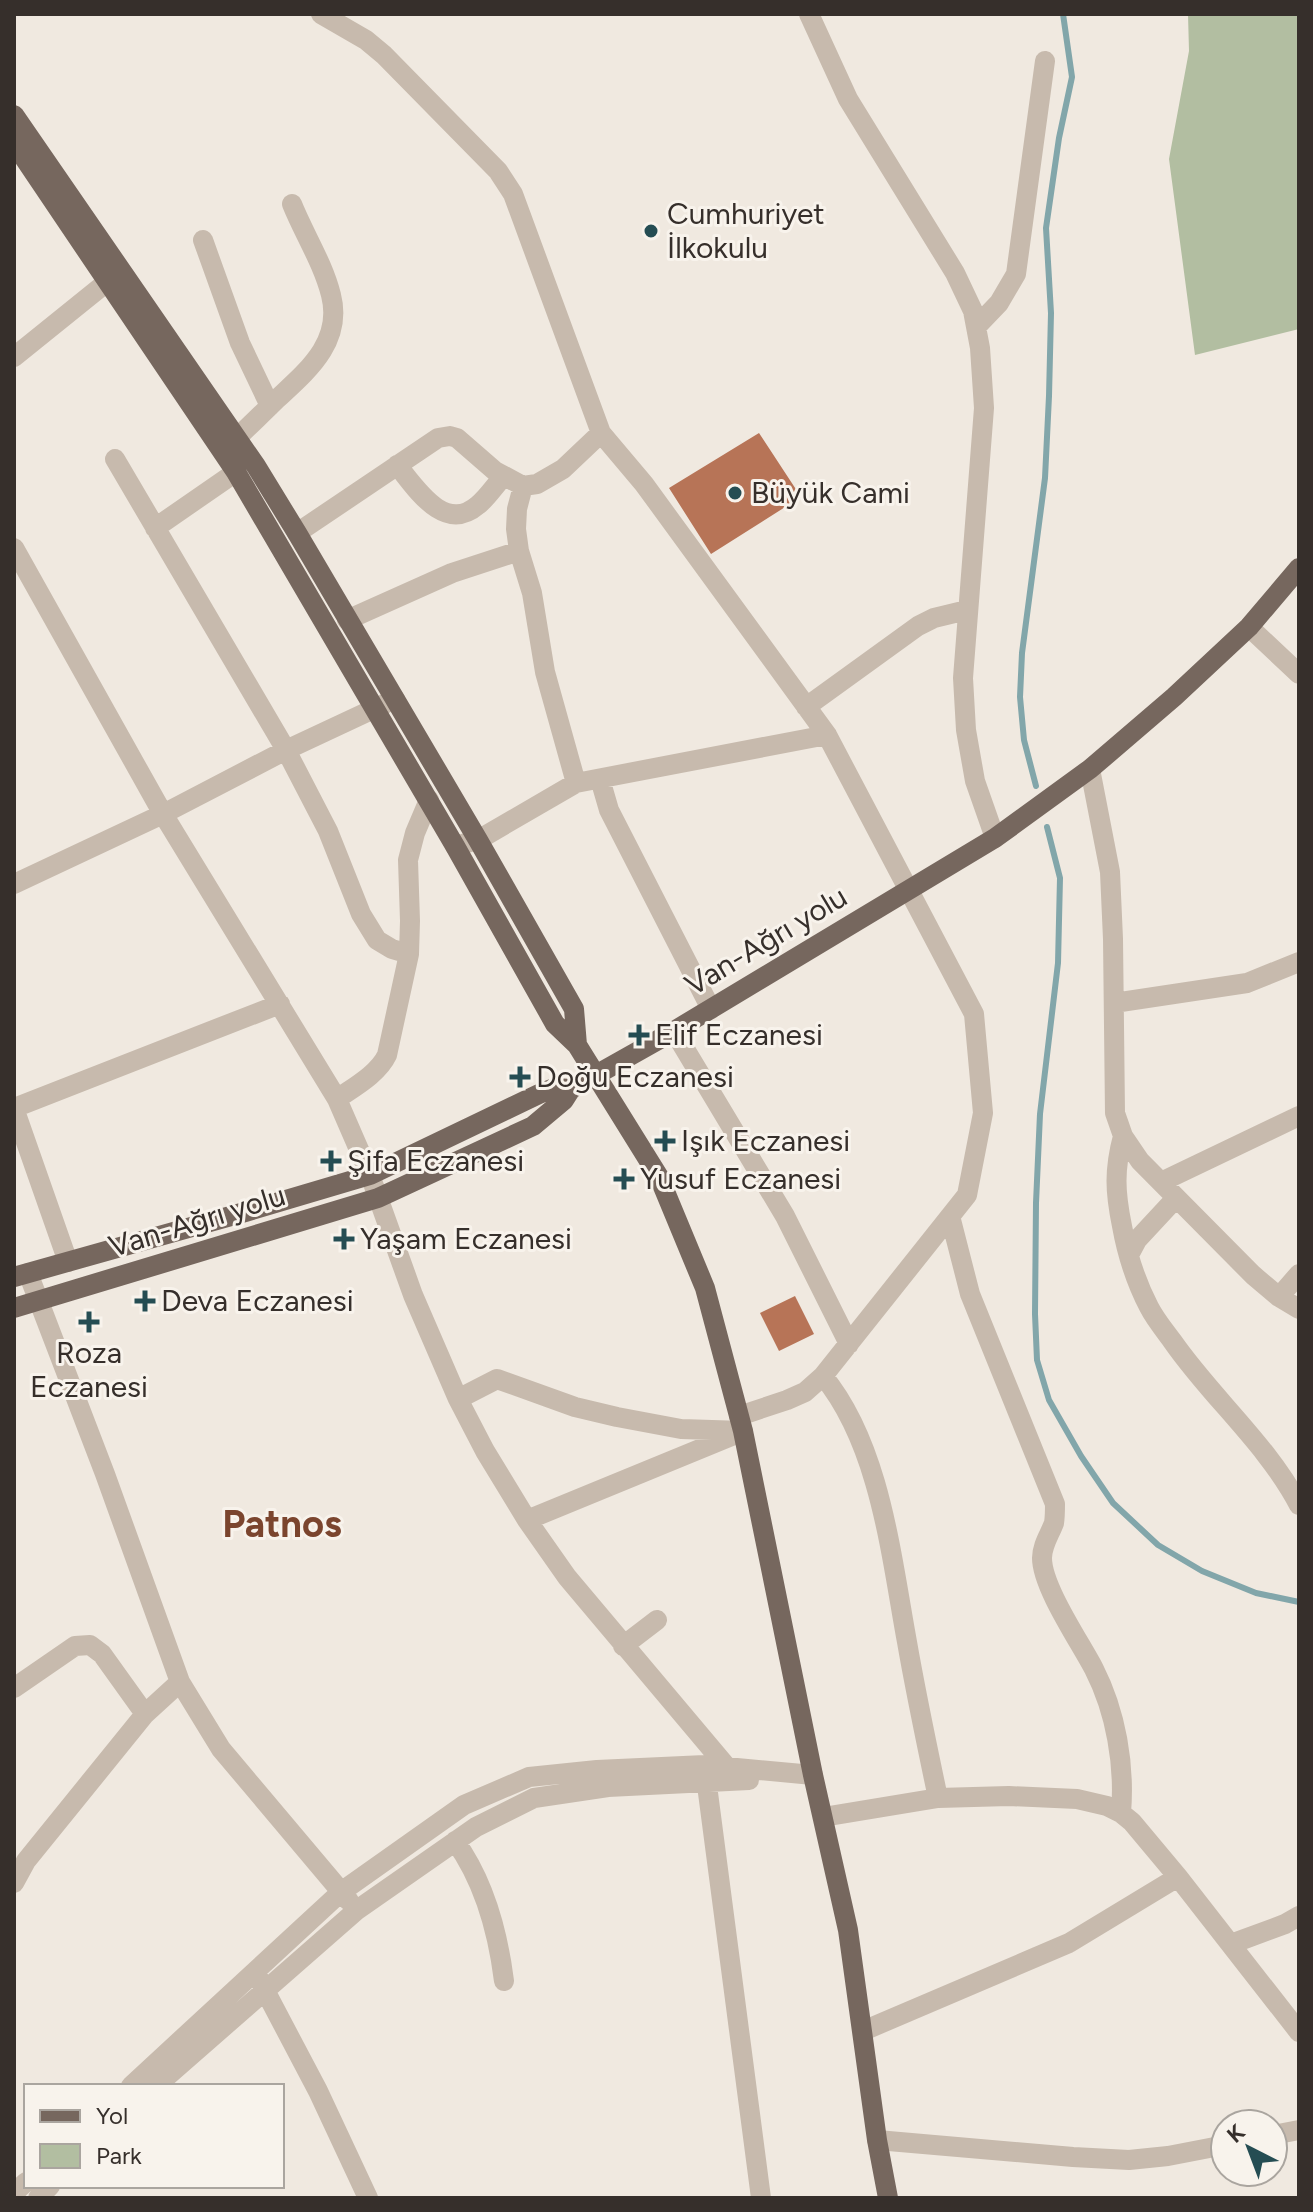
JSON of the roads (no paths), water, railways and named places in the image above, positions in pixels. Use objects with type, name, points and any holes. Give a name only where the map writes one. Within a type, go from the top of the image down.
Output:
[{"type":"main road","points":[[14,115],[237,438],[297,533],[574,1009],[577,1045]]},
{"type":"main road","points":[[14,143],[236,472],[429,800],[555,1024],[577,1045],[665,1191],[705,1288],[741,1424],[848,1930],[888,2198]]},
{"type":"main road","name":"Van-Ağrı yolu","points":[[14,1308],[378,1198],[533,1126],[564,1100],[571,1089],[674,1031],[995,838],[1090,769],[1249,627],[1299,568]]},
{"type":"main road","points":[[21,1275],[370,1175],[539,1094],[554,1088],[571,1089]]},
{"type":"street","points":[[321,14],[366,40],[384,55],[498,171],[513,194],[601,433],[644,484],[827,735],[974,1014],[983,1113],[967,1195],[823,1376],[805,1392],[741,1424],[527,1520]]},
{"type":"street","points":[[809,14],[848,99],[955,273],[973,311],[980,348],[984,408],[963,678],[966,730],[975,781],[995,838]]},
{"type":"street","points":[[976,327],[999,303],[1016,274],[1045,61]]},
{"type":"street","points":[[237,438],[316,362],[327,345],[332,323],[332,297],[292,204]]},
{"type":"street","points":[[203,240],[240,343],[270,406]]},
{"type":"street","points":[[14,357],[107,282]]},
{"type":"street","points":[[297,533],[432,441],[450,436],[464,442],[478,457],[523,486],[537,484],[563,469],[601,433]]},
{"type":"street","points":[[115,459],[286,750],[328,831],[361,914],[377,940],[409,954]]},
{"type":"street","points":[[397,465],[430,504],[445,513],[454,514],[464,513],[476,506],[504,476]]},
{"type":"street","points":[[155,528],[236,472]]},
{"type":"street","points":[[523,486],[516,519],[519,551],[532,593],[545,672],[576,783]]},
{"type":"street","points":[[14,548],[163,814],[337,1099],[370,1175],[413,1295],[458,1399],[485,1451],[527,1520],[567,1577],[726,1766],[743,1780]]},
{"type":"street","points":[[347,620],[452,573],[519,551]]},
{"type":"street","points":[[806,707],[918,626],[934,618],[967,610]]},
{"type":"street","points":[[1249,627],[1299,674]]},
{"type":"street","points":[[14,884],[395,699]]},
{"type":"street","points":[[455,846],[478,840],[576,783],[827,735]]},
{"type":"street","points":[[1090,769],[1110,872],[1115,1113],[1123,1136],[1140,1161],[1242,1264],[1279,1297],[1299,1309]]},
{"type":"street","points":[[600,779],[609,810],[711,1009]]},
{"type":"street","points":[[337,1099],[384,1062],[409,954],[408,860],[429,800]]},
{"type":"street","points":[[1114,1003],[1247,983],[1299,962]]},
{"type":"street","points":[[68,1262],[14,1108],[280,1004]]},
{"type":"street","points":[[674,1031],[785,1216],[849,1344]]},
{"type":"street","points":[[1161,1182],[1299,1116]]},
{"type":"street","points":[[1123,1136],[1117,1161],[1115,1193],[1129,1255],[1150,1309],[1188,1363],[1265,1453],[1299,1505]]},
{"type":"street","points":[[1129,1255],[1137,1240],[1176,1198]]},
{"type":"street","points":[[950,1216],[970,1294],[1055,1504],[1055,1519],[1042,1558],[1045,1573],[1105,1692],[1119,1750],[1123,1788],[1121,1813]]},
{"type":"street","points":[[1279,1297],[1299,1274]]},
{"type":"street","points":[[21,1275],[38,1302],[105,1474],[180,1682],[221,1749],[357,1910]]},
{"type":"street","points":[[823,1376],[838,1394],[858,1431],[874,1482],[886,1527],[938,1798]]},
{"type":"street","points":[[458,1399],[497,1379],[575,1407],[681,1429],[741,1424]]},
{"type":"street","points":[[623,1646],[657,1620]]},
{"type":"street","points":[[14,1688],[75,1646],[90,1645],[102,1654],[145,1714]]},
{"type":"street","points":[[14,1883],[26,1861],[145,1714],[180,1682]]},
{"type":"street","points":[[180,2078],[265,1991],[357,1910],[476,1827],[534,1798],[706,1774],[726,1766],[813,1775]]},
{"type":"street","points":[[133,2084],[341,1892],[464,1805],[529,1777],[597,1770],[706,1774],[743,1780],[813,1775]]},
{"type":"street","points":[[706,1774],[761,2198]]},
{"type":"street","points":[[823,1817],[938,1798],[1009,1796],[1077,1799],[1107,1806],[1132,1822],[1299,2032]]},
{"type":"street","points":[[455,1841],[469,1861],[480,1889],[500,1947],[504,1981]]},
{"type":"street","points":[[863,2031],[1069,1943],[1178,1877]]},
{"type":"street","points":[[1231,1944],[1299,1916]]},
{"type":"street","points":[[255,1972],[318,2091],[368,2198]]},
{"type":"street","points":[[877,2140],[1129,2160],[1209,2148]]},
{"type":"street","points":[[14,2193],[20,2198]]},
{"type":"waterway","points":[[1036,786],[1024,740],[1020,697],[1022,653],[1045,478],[1051,313],[1046,228],[1059,138],[1072,77],[1063,14]]},
{"type":"waterway","points":[[1047,827],[1060,878],[1058,963],[1040,1114],[1035,1314],[1037,1360],[1049,1400],[1113,1503],[1158,1545],[1202,1571],[1256,1593],[1299,1602]]},
{"type":"place","name":"Cumhuriyet İlkokulu","points":[[651,231]]},
{"type":"place","name":"Büyük Cami","points":[[735,493]]},
{"type":"place","name":"Elif Eczanesi","points":[[639,1035]]},
{"type":"place","name":"Doğu Eczanesi","points":[[520,1077]]},
{"type":"place","name":"Işık Eczanesi","points":[[665,1141]]},
{"type":"place","name":"Şifa Eczanesi","points":[[331,1161]]},
{"type":"place","name":"Yusuf Eczanesi","points":[[624,1179]]},
{"type":"place","name":"Yaşam Eczanesi","points":[[344,1239]]},
{"type":"place","name":"Deva Eczanesi","points":[[145,1301]]},
{"type":"place","name":"Roza Eczanesi","points":[[89,1322]]},
{"type":"district","name":"Patnos","points":[[282,1524]]}]
